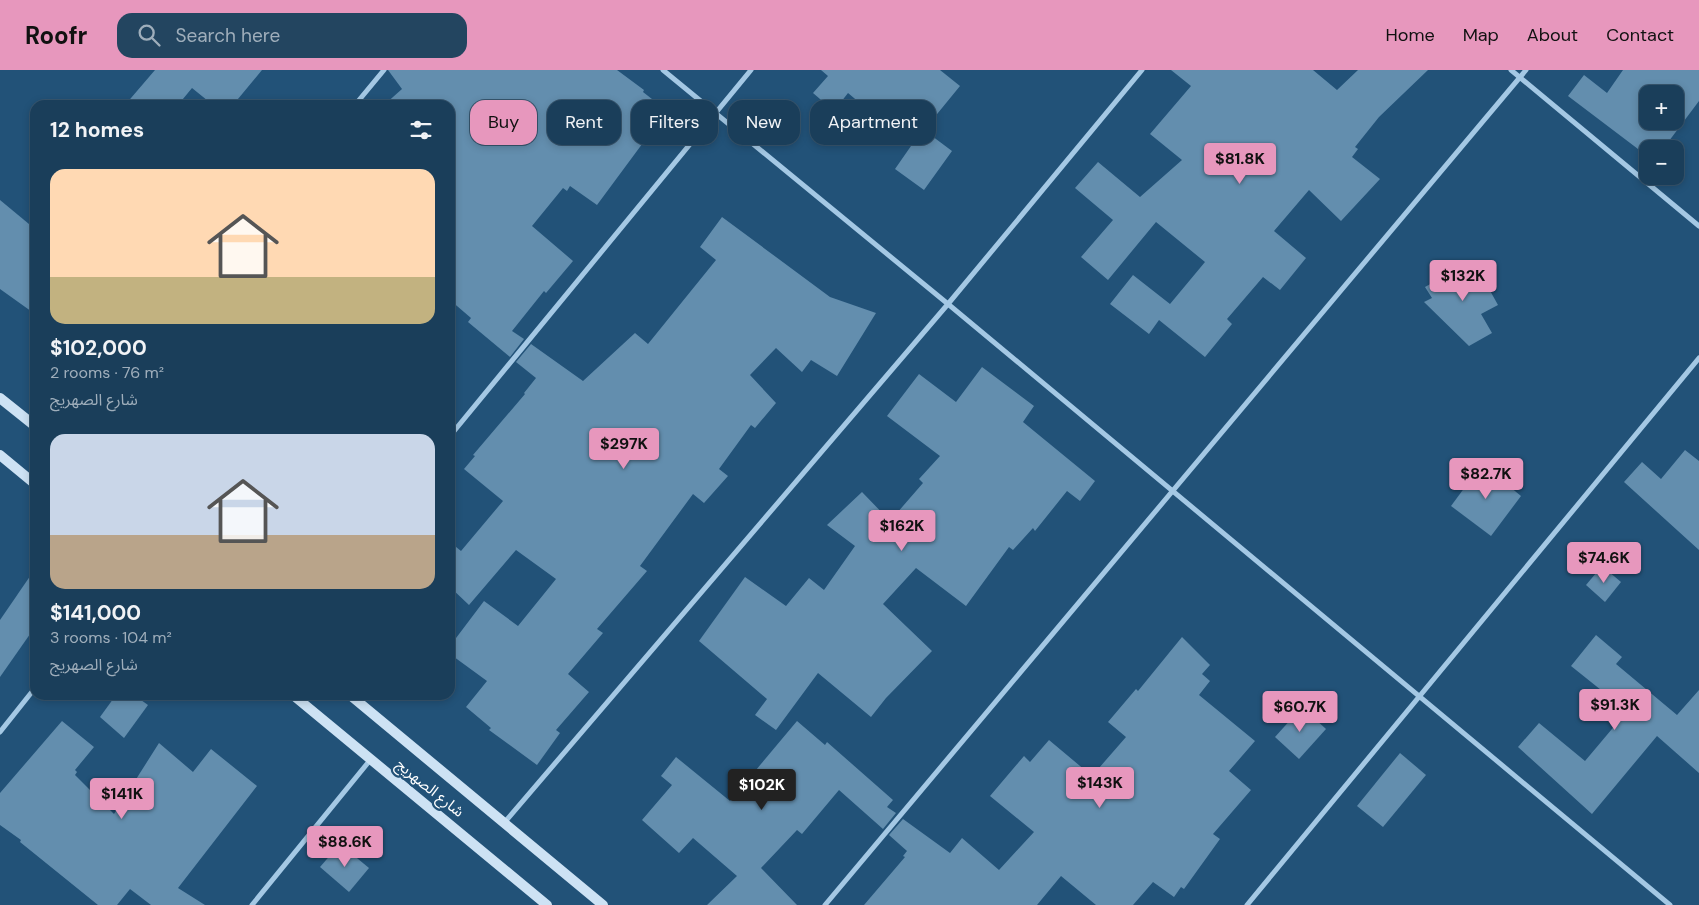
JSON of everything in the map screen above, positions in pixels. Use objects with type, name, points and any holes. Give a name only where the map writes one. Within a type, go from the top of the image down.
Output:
[{"type":"main road","points":[[0,398],[30,422]]},
{"type":"main road","points":[[0,455],[30,480]]},
{"type":"main road","name":"شارع الصهريج","points":[[299,700],[547,905]]},
{"type":"main road","points":[[356,700],[603,905]]},
{"type":"street","points":[[359,100],[384,70]]},
{"type":"street","points":[[664,70],[700,100]]},
{"type":"street","points":[[718,110],[752,70]]},
{"type":"street","points":[[504,823],[948,304],[1142,70]]},
{"type":"street","points":[[1511,70],[1699,226]]},
{"type":"street","points":[[825,905],[1174,492],[1526,70]]},
{"type":"street","points":[[718,115],[948,304],[1670,905]]},
{"type":"street","points":[[455,430],[689,145]]},
{"type":"street","points":[[1247,905],[1699,358]]},
{"type":"street","points":[[0,732],[30,694]]},
{"type":"street","points":[[252,905],[371,759]]},
{"type":"building","points":[[155,70],[262,70],[237,100],[207,100],[192,88],[182,100],[129,100]]},
{"type":"building","points":[[388,70],[617,70],[644,90],[643,92],[653,100],[631,100],[631,145],[641,145],[597,205],[570,186],[567,191],[563,188],[532,226],[573,261],[546,293],[544,291],[512,331],[524,339],[510,357],[468,322],[471,318],[455,304],[455,100],[390,100],[402,89]]},
{"type":"building","points":[[821,70],[940,70],[960,86],[936,115],[936,100],[856,100],[848,93],[843,100],[821,100],[813,93],[828,76]]},
{"type":"building","points":[[1171,70],[1313,70],[1337,90],[1358,70],[1428,70],[1379,117],[1355,147],[1358,149],[1352,157],[1380,179],[1341,221],[1309,190],[1274,231],[1306,258],[1280,290],[1263,277],[1227,319],[1232,324],[1205,357],[1159,320],[1149,334],[1110,304],[1133,275],[1170,304],[1205,262],[1156,222],[1108,280],[1081,257],[1113,220],[1075,188],[1098,162],[1140,197],[1182,160],[1150,134],[1191,86]]},
{"type":"building","points":[[1623,70],[1699,70],[1699,101],[1684,121],[1684,85],[1639,85],[1639,130],[1677,130],[1670,140],[1639,140],[1638,149],[1568,96],[1584,75],[1607,93]]},
{"type":"building","points":[[936,139],[952,151],[924,190],[895,169],[911,146],[910,145],[936,145]]},
{"type":"building","points":[[0,200],[30,225],[30,310],[0,289]]},
{"type":"building","points":[[722,217],[830,297],[876,313],[837,376],[811,360],[802,372],[776,348],[750,375],[776,403],[755,428],[751,425],[719,469],[728,476],[704,503],[693,494],[640,566],[647,571],[597,629],[603,633],[568,674],[589,692],[556,730],[560,733],[537,765],[489,730],[491,728],[466,707],[487,681],[455,658],[455,639],[484,601],[518,626],[556,579],[516,550],[469,605],[455,592],[455,546],[461,551],[503,501],[464,469],[475,456],[473,455],[525,394],[536,378],[516,362],[531,344],[583,381],[635,333],[648,344],[716,260],[700,247]]},
{"type":"building","points":[[1473,260],[1498,305],[1481,314],[1492,333],[1469,346],[1424,302],[1432,298],[1425,287]]},
{"type":"building","points":[[982,367],[1034,406],[1023,422],[1095,481],[1080,501],[1067,491],[1035,531],[1033,528],[1013,550],[1009,547],[966,606],[916,568],[883,604],[932,651],[886,698],[871,717],[818,673],[776,730],[755,715],[767,699],[699,641],[745,577],[786,606],[809,578],[824,590],[855,546],[827,525],[862,492],[890,521],[923,483],[919,479],[940,456],[887,416],[919,374],[956,402]]},
{"type":"building","points":[[1685,450],[1699,461],[1699,550],[1624,482],[1642,462],[1661,479]]},
{"type":"building","points":[[1482,464],[1521,496],[1491,536],[1451,506]]},
{"type":"building","points":[[1602,566],[1621,582],[1605,602],[1586,585]]},
{"type":"building","points":[[30,576],[30,634],[0,677],[0,620]]},
{"type":"building","points":[[1596,635],[1622,657],[1616,664],[1677,715],[1699,690],[1699,773],[1657,736],[1592,814],[1518,747],[1539,723],[1585,761],[1617,723],[1601,710],[1611,698],[1571,666]]},
{"type":"building","points":[[1182,637],[1210,665],[1202,674],[1210,681],[1199,695],[1255,741],[1229,771],[1251,790],[1213,834],[1220,839],[1184,889],[1181,887],[1174,897],[1153,882],[1133,905],[1096,905],[1061,876],[1037,905],[864,905],[905,857],[903,856],[907,851],[889,835],[903,819],[950,853],[962,838],[999,870],[1034,832],[990,796],[1024,756],[1030,762],[1049,740],[1092,776],[1126,737],[1108,722],[1136,689],[1138,691]]},
{"type":"building","points":[[112,700],[141,700],[148,705],[124,738],[100,717]]},
{"type":"building","points":[[1302,707],[1326,729],[1299,759],[1275,737]]},
{"type":"building","points":[[62,721],[94,747],[75,770],[77,772],[75,775],[114,814],[159,743],[193,772],[211,749],[257,786],[178,888],[205,905],[151,905],[130,889],[117,905],[98,905],[20,842],[21,840],[0,825],[0,793]]},
{"type":"building","points":[[797,721],[825,745],[827,742],[893,800],[887,807],[896,813],[883,829],[839,790],[802,834],[797,830],[761,868],[797,905],[707,905],[737,876],[693,838],[679,853],[642,820],[672,785],[661,776],[676,757],[730,801]]},
{"type":"building","points":[[1400,753],[1426,775],[1383,827],[1357,806]]},
{"type":"building","points":[[340,844],[369,868],[349,892],[320,867]]}]
